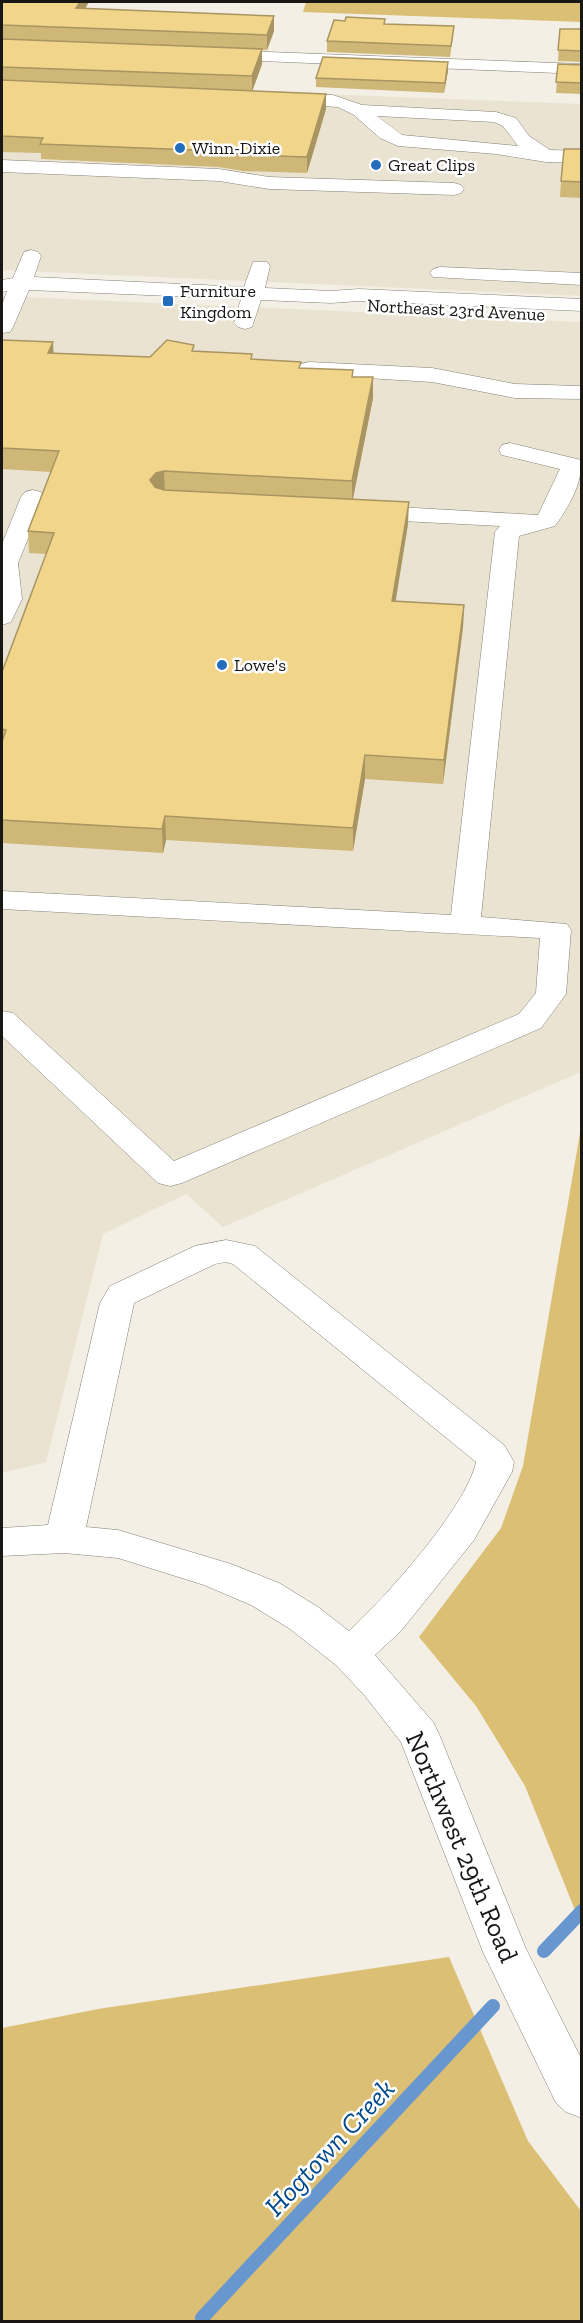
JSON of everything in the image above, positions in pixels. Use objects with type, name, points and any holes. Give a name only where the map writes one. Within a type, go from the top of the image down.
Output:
[{"type":"street","points":[[202,54],[582,69]]},
{"type":"street","points":[[269,99],[334,102],[359,110],[496,117],[510,122],[522,140],[546,156]]},
{"type":"street","points":[[359,110],[384,134],[398,140],[496,148],[546,156],[582,157]]},
{"type":"street","points":[[2,166],[219,175],[269,183],[454,189]]},
{"type":"street","points":[[2,327],[22,283],[31,256]]},
{"type":"street","points":[[245,322],[260,266]]},
{"type":"street","points":[[440,273],[582,279]]},
{"type":"street","points":[[2,279],[22,283]]},
{"type":"street","name":"Northeast 23rd Avenue","points":[[2,286],[22,283],[331,297],[359,295],[582,305]]},
{"type":"street","name":"Northeast 23rd Avenue","points":[[331,297],[357,305],[582,315]]},
{"type":"street","points":[[287,368],[432,375],[515,391],[579,393]]},
{"type":"street","points":[[465,925],[507,532],[547,521],[559,500],[573,465],[510,450]]},
{"type":"street","points":[[2,617],[9,599],[6,563],[33,497]]},
{"type":"street","points":[[344,511],[547,521]]},
{"type":"street","points":[[2,900],[556,930],[551,994],[530,1021],[170,1175],[2,1020]]},
{"type":"street","points":[[64,1539],[117,1303],[122,1294],[207,1254],[226,1251],[243,1254],[491,1455],[495,1462],[493,1472],[460,1530],[387,1620],[350,1654]]},
{"type":"street","name":"Northwest 29th Road","points":[[2,1542],[64,1539],[118,1544],[217,1574],[265,1594],[304,1618],[350,1654],[379,1685],[418,1734],[505,1952],[572,2088],[582,2097]]},
{"type":"shaded area","points":[[306,2],[581,2],[581,22],[303,12]]},
{"type":"shaded area","points":[[2,82],[581,104],[581,296],[2,270]]},
{"type":"shaded area","points":[[2,296],[581,322],[581,1072],[223,1227],[186,1194],[103,1234],[46,1462],[2,1473]]},
{"type":"shaded area","points":[[581,1127],[581,1925],[525,1786],[476,1706],[419,1637],[501,1528],[523,1466]]},
{"type":"shaded area","points":[[449,1957],[528,2141],[581,2211],[581,2321],[2,2321],[2,2028],[98,2009]]},
{"type":"building","points":[[2,2],[80,2],[76,8],[274,16],[267,35],[2,25]]},
{"type":"building","points":[[346,17],[385,19],[384,24],[454,26],[451,46],[327,41],[334,20],[345,21]]},
{"type":"building","points":[[560,29],[582,29],[582,51],[558,50]]},
{"type":"building","points":[[2,39],[262,49],[252,76],[2,67]]},
{"type":"building","points":[[323,57],[448,62],[445,83],[316,78]]},
{"type":"building","points":[[558,64],[582,65],[582,83],[556,82]]},
{"type":"building","points":[[2,80],[326,94],[307,157],[243,155],[219,151],[40,144],[43,138],[2,136]]},
{"type":"building","points":[[564,149],[582,149],[582,182],[561,181]]},
{"type":"building","points":[[2,340],[53,342],[48,353],[150,357],[167,340],[194,345],[192,351],[252,354],[251,359],[301,362],[299,368],[353,370],[352,377],[373,377],[352,481],[164,471],[156,473],[150,480],[155,487],[164,490],[409,502],[392,601],[464,605],[444,760],[365,755],[353,828],[165,816],[162,829],[2,820],[2,742],[6,730],[2,729],[2,672],[54,533],[28,531],[59,451],[2,448]]},
{"type":"waterway","name":"Hogtown Creek","points":[[544,1951],[582,1911]]},
{"type":"waterway","name":"Hogtown Creek","points":[[204,2322],[202,2318],[493,2006]]},
{"type":"place","name":"Winn-Dixie","points":[[180,148]]},
{"type":"place","name":"Great Clips","points":[[376,165]]},
{"type":"place","name":"Furniture Kingdom","points":[[168,301]]},
{"type":"place","name":"Lowe's","points":[[222,665]]}]
